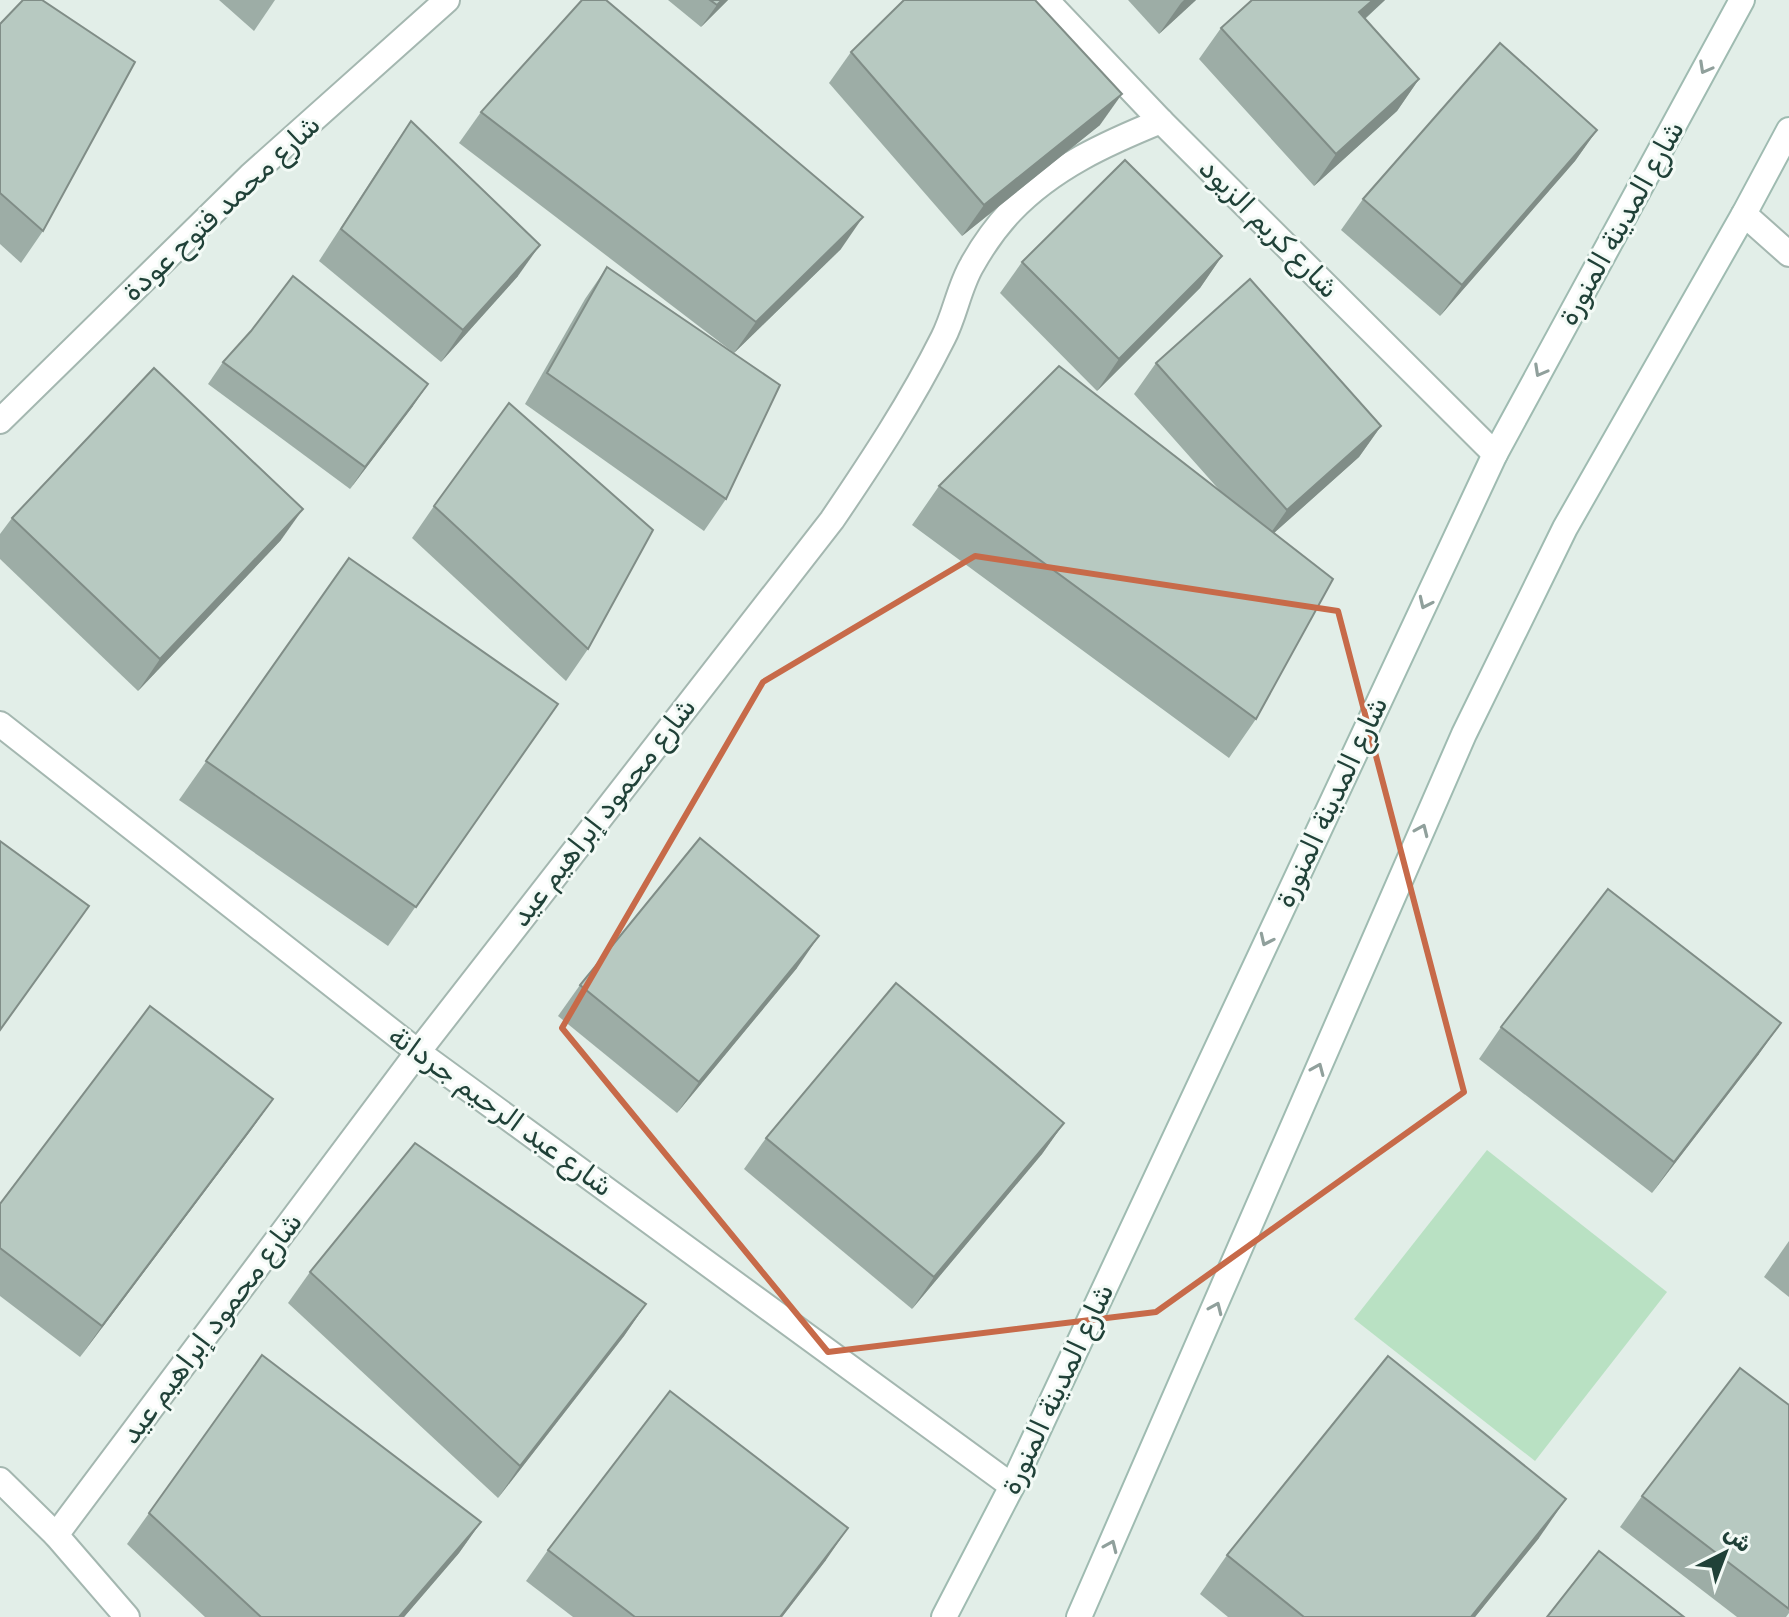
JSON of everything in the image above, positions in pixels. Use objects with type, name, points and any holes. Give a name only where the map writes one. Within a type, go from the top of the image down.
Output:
[{"type":"street","name":"شارع محمد فتوح عودة","points":[[0,421],[250,176],[447,0]]},
{"type":"street","name":"شارع كريم الزيود","points":[[1046,0],[1161,121],[1495,454]]},
{"type":"street","name":"شارع المدينة المنورة","points":[[944,1617],[1012,1486],[1495,454],[1742,0]]},
{"type":"street","name":"شارع محمود إبراهيم عيد","points":[[56,1535],[418,1052],[832,520],[887,440],[921,381],[945,334],[971,266],[1010,211],[1051,176],[1102,146],[1161,121]]},
{"type":"street","points":[[1079,1617],[1464,734],[1565,528],[1789,130]]},
{"type":"street","points":[[1744,214],[1789,254]]},
{"type":"street","name":"شارع عبد الرحيم جردانة","points":[[0,724],[418,1052],[1012,1486]]},
{"type":"street","points":[[0,1480],[56,1535],[127,1617]]},
{"type":"highlighted area","points":[[975,556],[1338,611],[1464,1092],[1156,1312],[828,1352],[562,1028],[763,682]]},
{"type":"green space","points":[[1487,1150],[1667,1292],[1535,1461],[1354,1319]]},
{"type":"building","points":[[23,0],[42,0],[135,62],[43,231],[0,193],[0,24]]},
{"type":"building","points":[[582,0],[606,0],[863,217],[756,322],[481,112]]},
{"type":"building","points":[[904,0],[1035,0],[1122,94],[984,205],[851,52]]},
{"type":"building","points":[[1252,0],[1373,0],[1359,12],[1419,79],[1336,154],[1221,28]]},
{"type":"building","points":[[1500,43],[1597,130],[1462,285],[1363,199]]},
{"type":"building","points":[[411,121],[540,245],[463,330],[341,229]]},
{"type":"building","points":[[1125,160],[1222,256],[1119,359],[1022,262]]},
{"type":"building","points":[[607,267],[780,385],[726,499],[547,373]]},
{"type":"building","points":[[293,276],[428,384],[365,467],[223,362]]},
{"type":"building","points":[[1250,279],[1381,426],[1287,510],[1156,363]]},
{"type":"building","points":[[1059,366],[1333,579],[1256,719],[939,486]]},
{"type":"building","points":[[154,368],[303,509],[160,659],[12,518]]},
{"type":"building","points":[[509,403],[653,530],[588,649],[434,506]]},
{"type":"building","points":[[349,558],[558,704],[416,907],[206,761]]},
{"type":"building","points":[[700,838],[819,936],[699,1082],[580,985]]},
{"type":"building","points":[[0,841],[89,906],[0,1030]]},
{"type":"building","points":[[1608,889],[1781,1023],[1674,1162],[1501,1027]]},
{"type":"building","points":[[896,983],[1064,1123],[934,1277],[766,1138]]},
{"type":"building","points":[[150,1006],[273,1099],[102,1326],[0,1248],[0,1204]]},
{"type":"building","points":[[415,1143],[646,1304],[520,1466],[310,1272]]},
{"type":"building","points":[[262,1355],[481,1522],[399,1617],[261,1617],[149,1513]]},
{"type":"building","points":[[1388,1356],[1566,1499],[1471,1617],[1304,1617],[1227,1555]]},
{"type":"building","points":[[1740,1368],[1789,1405],[1789,1609],[1642,1496]]},
{"type":"building","points":[[670,1391],[848,1528],[780,1617],[635,1617],[548,1550]]},
{"type":"building","points":[[1599,1551],[1684,1617],[1547,1617]]}]
